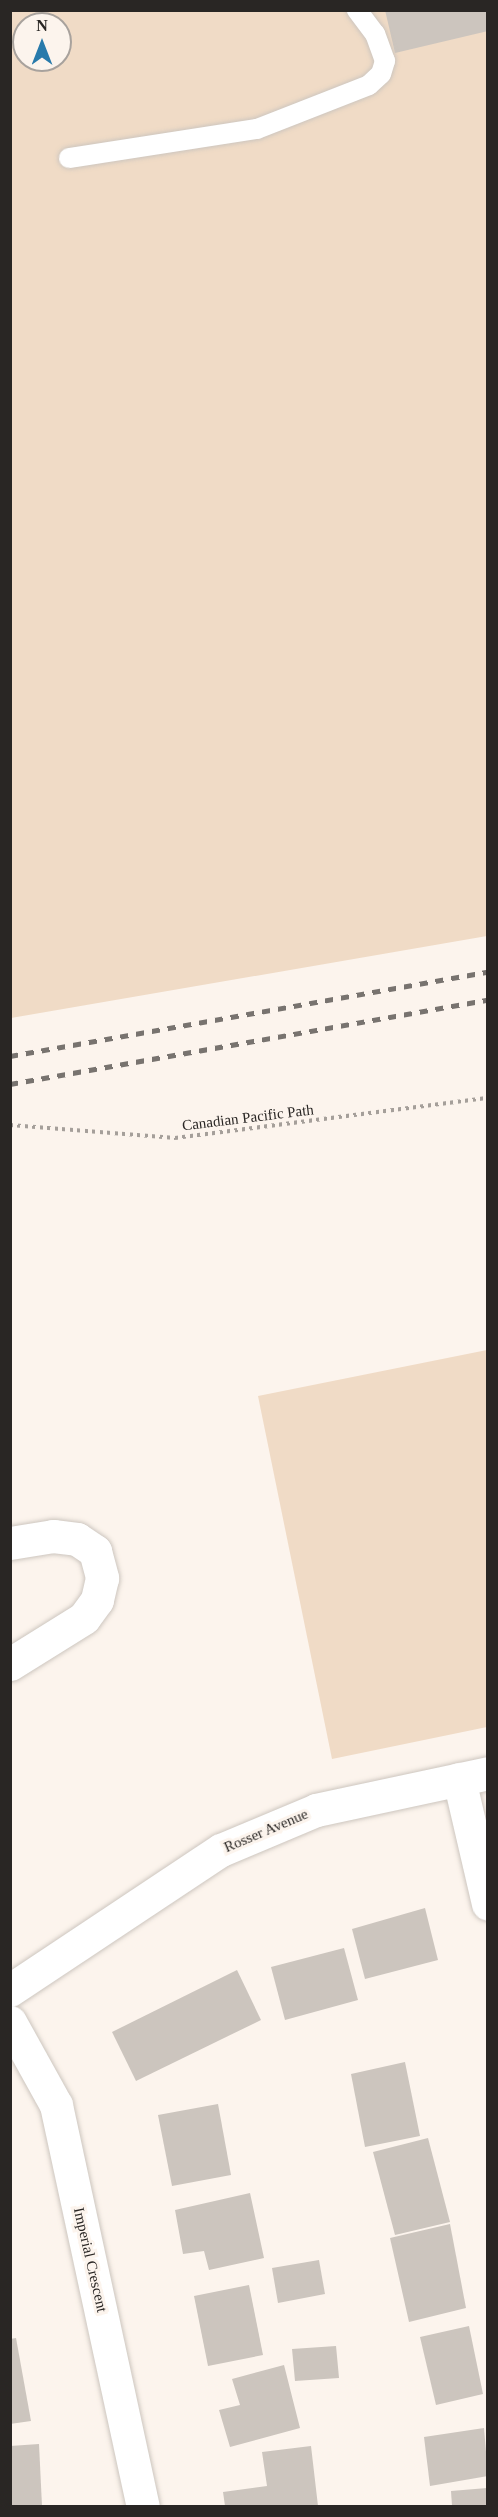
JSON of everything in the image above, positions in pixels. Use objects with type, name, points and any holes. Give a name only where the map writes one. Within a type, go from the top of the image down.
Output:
[{"type":"street","points":[[10,1543],[53,1536],[77,1539],[95,1551],[102,1578],[97,1600],[84,1618],[10,1664]]},
{"type":"street","points":[[473,1776],[488,1904]]},
{"type":"street","name":"Rosser Avenue","points":[[10,1990],[220,1850],[316,1810],[473,1776]]},
{"type":"street","name":"Imperial Crescent","points":[[10,2022],[56,2105],[143,2506]]},
{"type":"lane","points":[[69,158],[257,129],[369,85],[381,74],[385,61],[375,34],[357,10]]},
{"type":"path","name":"Canadian Pacific Path","points":[[10,1125],[175,1138],[488,1098]]},
{"type":"shaded area","points":[[11,11],[487,11],[487,936],[11,1018]]},
{"type":"shaded area","points":[[487,1350],[487,1727],[332,1759],[258,1396]]},
{"type":"building","points":[[385,10],[488,10],[488,31],[395,53]]},
{"type":"building","points":[[425,1908],[438,1960],[365,1979],[352,1929]]},
{"type":"building","points":[[344,1948],[358,2000],[285,2020],[271,1967]]},
{"type":"building","points":[[237,1970],[261,2020],[136,2081],[112,2032]]},
{"type":"building","points":[[405,2062],[420,2136],[365,2147],[351,2074]]},
{"type":"building","points":[[218,2104],[231,2175],[172,2186],[158,2115]]},
{"type":"building","points":[[428,2138],[450,2222],[395,2235],[373,2152]]},
{"type":"building","points":[[250,2193],[264,2258],[209,2270],[204,2251],[183,2254],[175,2210]]},
{"type":"building","points":[[450,2224],[466,2308],[409,2322],[390,2238]]},
{"type":"building","points":[[319,2260],[325,2294],[278,2303],[272,2268]]},
{"type":"building","points":[[249,2285],[263,2355],[208,2366],[194,2296]]},
{"type":"building","points":[[469,2326],[483,2394],[436,2405],[420,2337]]},
{"type":"building","points":[[16,2338],[31,2421],[10,2424],[10,2339]]},
{"type":"building","points":[[336,2346],[339,2378],[295,2381],[292,2349]]},
{"type":"building","points":[[284,2365],[300,2428],[230,2447],[219,2410],[240,2405],[232,2379]]},
{"type":"building","points":[[484,2428],[488,2476],[430,2486],[424,2437]]},
{"type":"building","points":[[39,2444],[42,2506],[10,2506],[10,2446]]},
{"type":"building","points":[[311,2446],[318,2506],[225,2506],[223,2492],[267,2486],[262,2452]]},
{"type":"building","points":[[487,2488],[488,2506],[452,2506],[451,2491]]},
{"type":"railway","points":[[10,1056],[488,972]]},
{"type":"railway","points":[[10,1084],[488,1000]]}]
